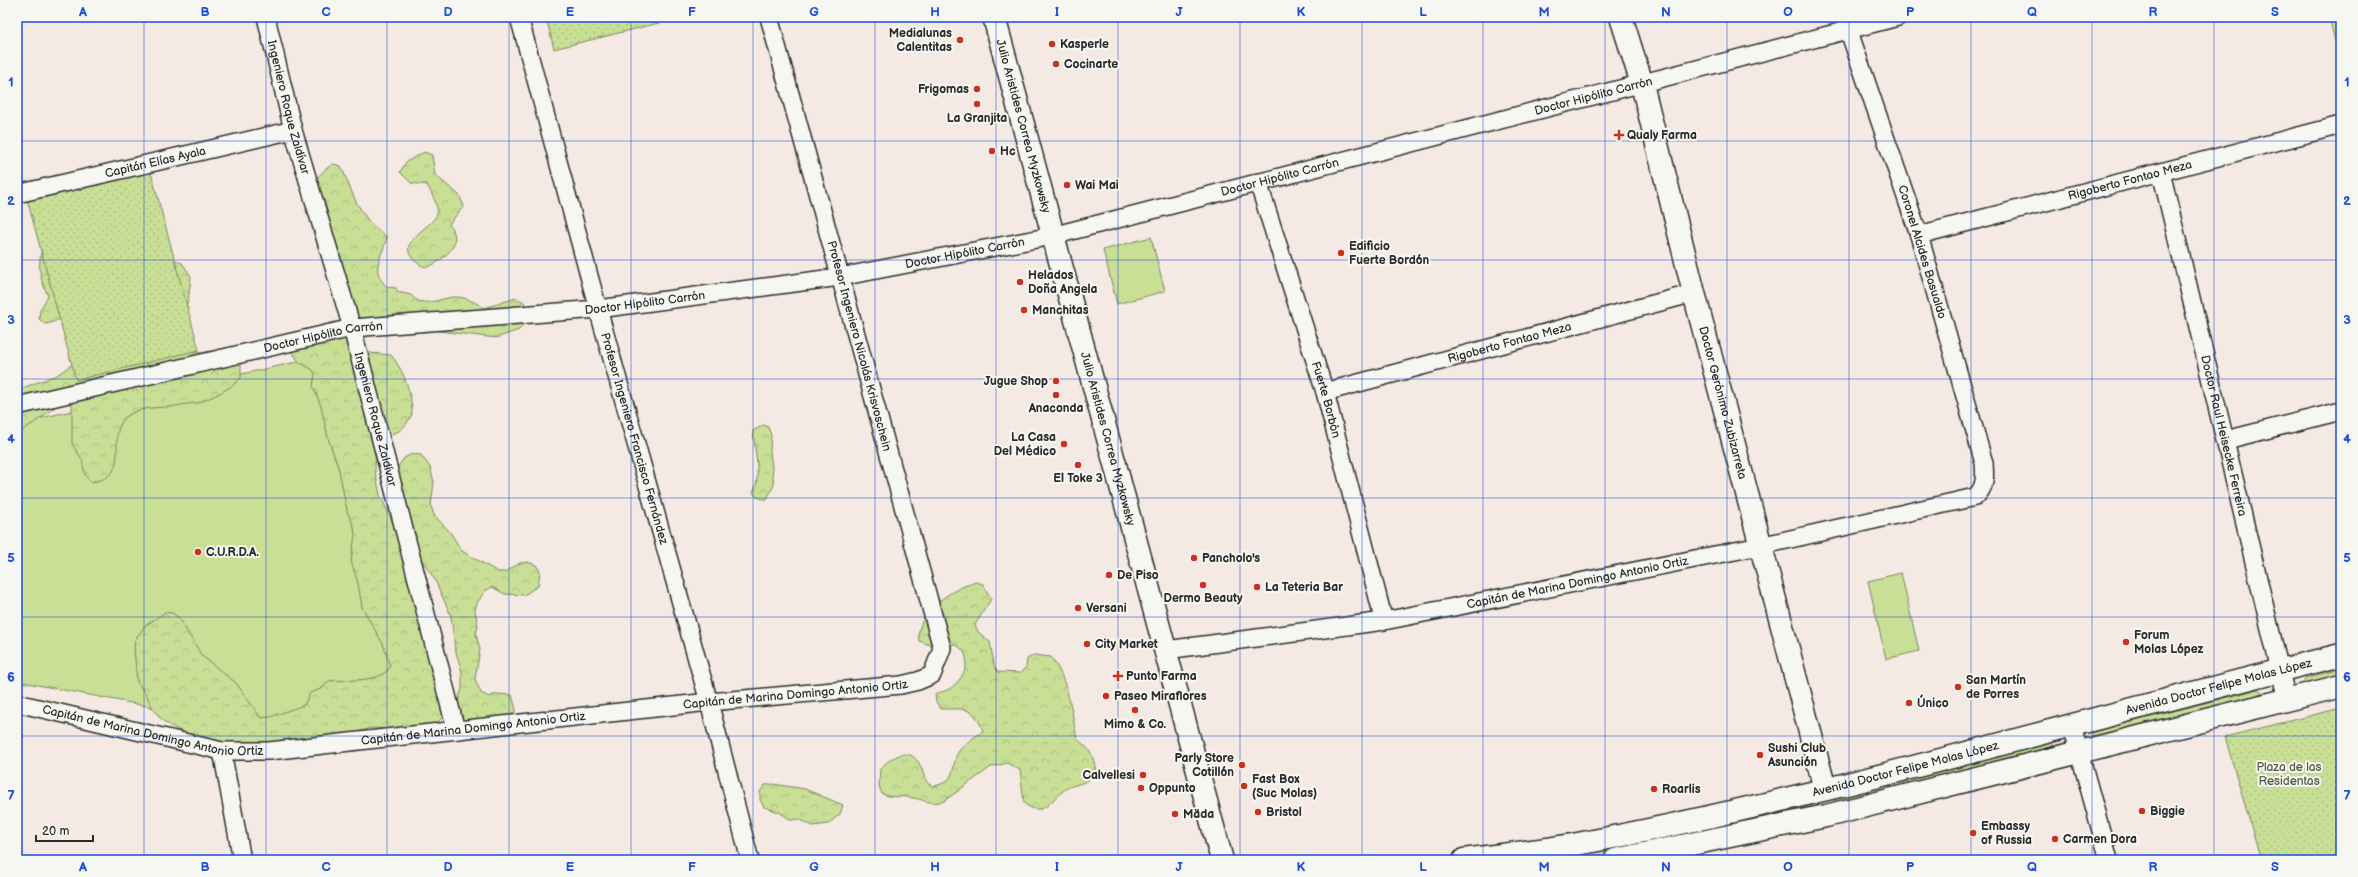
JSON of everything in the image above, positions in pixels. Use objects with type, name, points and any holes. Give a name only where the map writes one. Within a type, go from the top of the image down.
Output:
[{"type":"main road","name":"Julio Aristides Correa Myzkowsky","points":[[994,17],[1222,860]]},
{"type":"main road","name":"Doctor Gerónimo Zubizarreta","points":[[1622,17],[1642,84],[1694,293],[1825,789]]},
{"type":"main road","name":"Avenida Doctor Felipe Molas López","points":[[1464,860],[1570,845],[1711,816],[1825,789],[2072,726],[2341,655]]},
{"type":"main road","points":[[1615,860],[1826,816],[2341,686]]},
{"type":"main road","points":[[1717,838],[1736,825],[1807,809],[1825,789]]},
{"type":"street","name":"Ingeniero Roque Zaldívar","points":[[266,17],[293,130],[352,328],[456,730]]},
{"type":"street","name":"Profesor Ingeniero Francisco Fernández","points":[[519,17],[598,309],[709,702],[750,860]]},
{"type":"street","name":"Profesor Ingeniero Nicolás Krisvoschein","points":[[769,17],[942,648],[932,674]]},
{"type":"street","name":"Doctor Hipólito Carrón","points":[[17,406],[352,328],[598,309],[840,277],[1052,236],[1642,84],[1846,23],[1898,17]]},
{"type":"street","name":"Coronel Alcides Basualdo","points":[[1846,23],[1919,235],[1984,463],[1985,479],[1983,490]]},
{"type":"street","name":"Rigoberto Fontao Meza","points":[[1919,235],[2341,125]]},
{"type":"street","name":"Capitán Elías Ayala","points":[[17,194],[293,130]]},
{"type":"street","name":"Doctor Raul Heisecke Ferreira","points":[[2161,172],[2287,700]]},
{"type":"street","name":"Fuerte Borbón","points":[[1258,182],[1325,392],[1384,621]]},
{"type":"street","name":"Rigoberto Fontao Meza","points":[[1325,392],[1694,293]]},
{"type":"street","points":[[2226,440],[2341,411]]},
{"type":"street","name":"Capitán de Marina Domingo Antonio Ortiz","points":[[1166,650],[1384,621],[1760,546],[1975,497],[1983,490]]},
{"type":"street","name":"Capitán de Marina Domingo Antonio Ortiz","points":[[17,703],[222,751],[269,751],[709,702],[900,685],[918,681],[932,674]]},
{"type":"street","points":[[2072,726],[2110,860]]},
{"type":"street","points":[[222,751],[242,860]]},
{"type":"green space","points":[[546,17],[683,17],[554,49]]},
{"type":"green space","points":[[2341,18],[2341,66],[2330,21]]},
{"type":"green space","points":[[424,152],[432,155],[435,175],[459,195],[464,206],[449,224],[454,232],[454,244],[443,258],[428,267],[413,259],[409,252],[409,246],[412,240],[434,219],[437,214],[436,204],[427,185],[411,183],[400,172],[406,162]]},
{"type":"green space","points":[[333,164],[341,166],[356,202],[369,222],[387,237],[378,263],[378,269],[382,281],[387,287],[396,288],[398,292],[411,295],[421,302],[432,302],[459,297],[470,300],[484,308],[516,298],[524,302],[528,318],[519,330],[496,338],[439,331],[424,326],[361,327],[344,278],[342,262],[306,212],[306,205],[313,184],[327,168]]},
{"type":"green space","points":[[149,165],[199,350],[76,380],[27,199]]},
{"type":"green space","points":[[1151,237],[1165,291],[1117,304],[1103,250]]},
{"type":"green space","points":[[44,239],[174,259],[182,263],[191,276],[188,302],[180,314],[185,348],[201,353],[226,348],[234,349],[241,363],[241,378],[226,389],[198,403],[141,410],[136,411],[126,417],[120,425],[117,434],[116,464],[112,472],[104,479],[91,482],[85,475],[82,459],[72,444],[72,402],[66,397],[55,407],[17,434],[17,390],[57,375],[91,351],[72,310],[60,319],[53,322],[45,324],[39,319],[40,310],[48,296],[40,274],[40,262]]},
{"type":"green space","points":[[318,331],[349,338],[360,352],[391,355],[400,368],[409,390],[412,414],[400,430],[392,434],[381,435],[376,440],[375,471],[380,495],[398,533],[447,713],[436,724],[422,730],[371,728],[314,745],[205,745],[164,722],[153,709],[146,694],[137,682],[134,648],[135,640],[145,626],[165,612],[172,613],[179,618],[202,656],[236,683],[261,718],[270,717],[304,705],[310,693],[321,689],[329,681],[362,680],[372,678],[380,676],[386,672],[390,666],[383,644],[362,607],[358,583],[351,561],[355,535],[354,527],[347,511],[339,470],[328,438],[321,406],[313,386],[315,374],[313,370],[299,362],[290,349]]},
{"type":"green space","name":"C.U.R.D.A.","points":[[329,355],[417,702],[260,728],[17,681],[17,423]]},
{"type":"green space","points":[[764,425],[768,427],[771,435],[770,451],[774,485],[767,499],[758,498],[753,492],[756,487],[757,472],[753,431]]},
{"type":"green space","points":[[412,454],[421,455],[430,467],[434,482],[431,506],[434,515],[450,532],[462,551],[498,572],[506,572],[520,563],[528,562],[536,565],[540,571],[538,586],[524,595],[505,594],[492,587],[485,591],[477,603],[475,610],[478,626],[476,634],[480,649],[475,679],[481,693],[489,697],[496,694],[512,695],[516,710],[499,726],[469,729],[455,711],[462,688],[462,672],[455,649],[451,616],[435,580],[413,547],[395,471],[404,458]]},
{"type":"green space","points":[[1901,573],[1919,651],[1886,659],[1868,581]]},
{"type":"green space","points":[[976,582],[983,584],[991,599],[975,625],[978,632],[990,642],[994,665],[998,672],[1020,673],[1026,667],[1027,659],[1034,655],[1051,657],[1062,676],[1071,707],[1077,739],[1088,749],[1094,760],[1096,771],[1088,780],[1067,788],[1041,809],[1030,807],[1024,803],[1020,770],[1007,763],[991,767],[944,801],[939,802],[909,797],[894,797],[882,794],[879,786],[880,769],[894,757],[905,754],[911,755],[916,759],[926,781],[929,784],[936,786],[941,784],[952,774],[955,760],[959,751],[983,731],[980,723],[972,713],[962,709],[941,709],[936,702],[935,694],[949,689],[961,678],[964,672],[966,659],[961,648],[954,644],[941,649],[919,641],[919,631],[922,621],[937,603],[956,590]]},
{"type":"green space","points":[[2341,669],[2341,678],[2305,686],[2303,684],[2305,678]]},
{"type":"green space","points":[[2259,689],[2263,692],[2263,697],[2091,738],[2093,732]]},
{"type":"green space","name":"Plaza de las Residentas","points":[[2341,708],[2341,860],[2261,860],[2225,737]]},
{"type":"green space","points":[[2051,742],[2055,748],[1836,802],[1834,800],[1836,794]]},
{"type":"green space","points":[[773,784],[805,789],[843,805],[840,814],[828,824],[813,826],[799,819],[791,820],[779,812],[764,807],[760,800],[760,792],[765,785]]},
{"type":"green space","points":[[1676,834],[1626,854],[1584,860],[1506,860]]},
{"type":"place","name":"Medialunas Calentitas","points":[[960,40]]},
{"type":"place","name":"Kasperle","points":[[1052,44]]},
{"type":"place","name":"Cocinarte","points":[[1056,64]]},
{"type":"place","name":"Frigomas","points":[[977,89]]},
{"type":"place","name":"La Granjita","points":[[977,104]]},
{"type":"place","name":"Qualy Farma","points":[[1619,135]]},
{"type":"place","name":"Hc","points":[[992,151]]},
{"type":"place","name":"Wai Mai","points":[[1067,185]]},
{"type":"place","name":"Edificio Fuerte Bordón","points":[[1341,253]]},
{"type":"place","name":"Helados Doña Angela","points":[[1020,282]]},
{"type":"place","name":"Manchitas","points":[[1024,310]]},
{"type":"place","name":"Jugue Shop","points":[[1056,381]]},
{"type":"place","name":"Anaconda","points":[[1056,395]]},
{"type":"place","name":"La Casa Del Médico","points":[[1064,444]]},
{"type":"place","name":"El Toke 3","points":[[1078,465]]},
{"type":"place","name":"C.U.R.D.A.","points":[[198,552]]},
{"type":"place","name":"Pancholo's","points":[[1194,558]]},
{"type":"place","name":"De Piso","points":[[1109,575]]},
{"type":"place","name":"Dermo Beauty","points":[[1203,585]]},
{"type":"place","name":"La Teteria Bar","points":[[1257,587]]},
{"type":"place","name":"Versani","points":[[1078,608]]},
{"type":"place","name":"Forum Molas López","points":[[2126,642]]},
{"type":"place","name":"City Market","points":[[1087,644]]},
{"type":"place","name":"Punto Farma","points":[[1118,676]]},
{"type":"place","name":"San Martín de Porres","points":[[1958,687]]},
{"type":"place","name":"Paseo Miraflores","points":[[1106,696]]},
{"type":"place","name":"Único","points":[[1909,703]]},
{"type":"place","name":"Mimo & Co.","points":[[1135,710]]},
{"type":"place","name":"Sushi Club Asunción","points":[[1760,755]]},
{"type":"place","name":"Parly Store Cotillón","points":[[1242,765]]},
{"type":"place","name":"Calvellesi","points":[[1143,775]]},
{"type":"place","name":"Fast Box (Suc Molas)","points":[[1244,786]]},
{"type":"place","name":"Oppunto","points":[[1141,788]]},
{"type":"place","name":"Roarlis","points":[[1654,789]]},
{"type":"place","name":"Biggie","points":[[2142,811]]},
{"type":"place","name":"Bristol","points":[[1258,812]]},
{"type":"place","name":"Mäda","points":[[1175,814]]},
{"type":"place","name":"Embassy of Russia","points":[[1973,833]]},
{"type":"place","name":"Carmen Dora","points":[[2055,839]]}]
